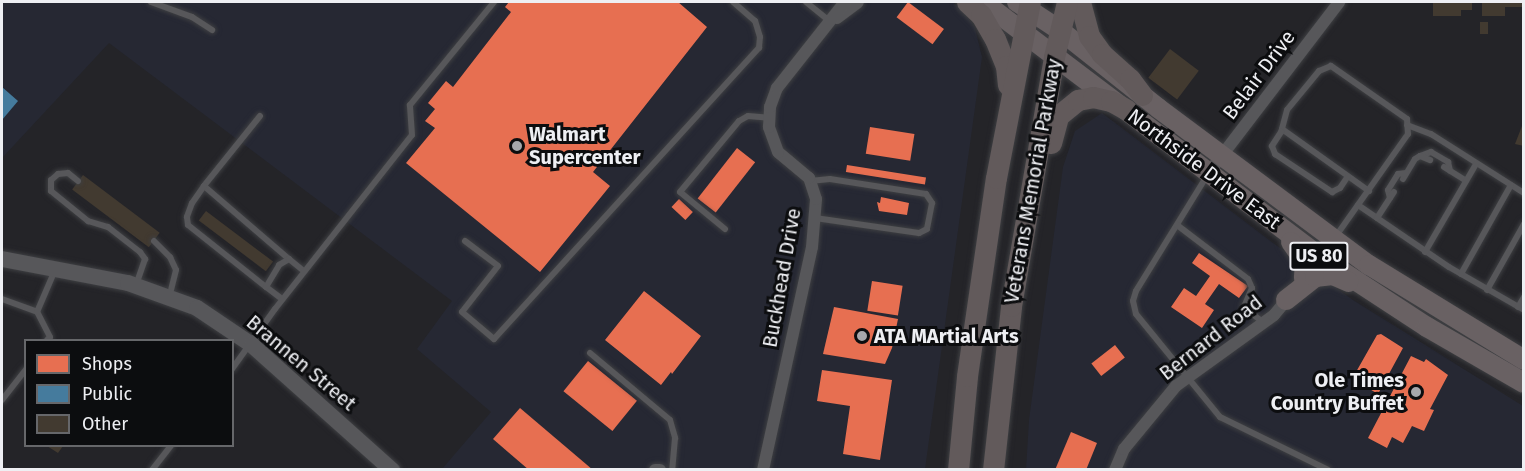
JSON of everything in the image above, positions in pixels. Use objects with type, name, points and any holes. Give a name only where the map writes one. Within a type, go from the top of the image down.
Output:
[{"type":"highway","points":[[967,2],[981,15],[995,39],[1006,66],[1010,103]]},
{"type":"highway","name":"Veterans Memorial Parkway","points":[[993,470],[1011,306],[1054,57],[1068,2]]},
{"type":"highway","points":[[1011,306],[1037,215],[1058,116],[1078,100],[1093,97],[1134,103],[1130,79],[1102,54],[1089,36],[1080,2]]},
{"type":"highway","name":"Veterans Memorial Parkway","points":[[958,470],[967,376],[1025,4]]},
{"type":"main road","name":"Northside Drive East","points":[[983,2],[1054,57],[1222,155],[1334,239],[1435,308],[1524,360]]},
{"type":"main road","name":"Northside Drive East","points":[[1025,4],[1061,31],[1134,103],[1209,171],[1320,257],[1427,327],[1524,383]]},
{"type":"main road","points":[[1241,196],[1251,210],[1284,236],[1302,254],[1305,261],[1304,278]]},
{"type":"main road","points":[[1286,300],[1315,277],[1333,275],[1366,286]]},
{"type":"street","points":[[810,181],[778,152],[769,127],[769,118],[777,88],[845,2]]},
{"type":"street","points":[[831,22],[858,2]]},
{"type":"street","name":"Belair Drive","points":[[1209,171],[1339,2]]},
{"type":"street","name":"Buckhead Drive","points":[[763,470],[812,247],[816,199],[810,181]]},
{"type":"street","name":"Bernard Road","points":[[1115,470],[1124,449],[1176,386],[1274,315],[1334,239]]},
{"type":"street","name":"Brannen Street","points":[[2,259],[136,286],[197,308],[252,345],[392,470]]},
{"type":"lane","points":[[151,2],[192,17],[212,30]]},
{"type":"lane","points":[[234,367],[252,345],[282,299],[412,135],[410,105],[494,2]]},
{"type":"lane","points":[[465,241],[498,266],[462,312],[494,339],[759,48],[760,37],[755,21],[734,2]]},
{"type":"lane","points":[[810,3],[831,22]]},
{"type":"lane","points":[[1334,239],[1408,134],[1407,119],[1331,66],[1319,71],[1287,110],[1282,129],[1272,146],[1275,154],[1332,192],[1340,188],[1348,176]]},
{"type":"lane","points":[[260,116],[204,186],[192,203],[187,217],[188,225],[282,299]]},
{"type":"lane","points":[[725,229],[680,192],[739,121],[748,116],[769,118]]},
{"type":"lane","points":[[1407,125],[1431,134],[1524,193]]},
{"type":"lane","points":[[1282,129],[1368,191]]},
{"type":"lane","points":[[1377,218],[1392,195],[1388,190],[1398,174],[1404,176],[1415,159],[1420,156],[1431,152],[1448,162],[1447,169],[1466,181]]},
{"type":"lane","points":[[1420,156],[1430,159]]},
{"type":"lane","points":[[1425,252],[1476,164]]},
{"type":"lane","points":[[1209,171],[1136,291],[1133,302],[1136,314],[1220,417],[1328,470]]},
{"type":"lane","points":[[78,181],[68,173],[58,174],[51,180],[51,190],[88,221],[108,227],[140,252],[145,259],[136,286]]},
{"type":"lane","points":[[810,181],[830,179],[927,194],[932,203],[927,229],[920,233],[814,218]]},
{"type":"lane","points":[[204,186],[304,271]]},
{"type":"lane","points":[[1461,274],[1511,186]]},
{"type":"lane","points":[[1358,206],[1425,252],[1521,309],[1524,297]]},
{"type":"lane","points":[[1487,290],[1524,224]]},
{"type":"lane","points":[[1177,225],[1248,279],[1252,288],[1244,306],[1264,323]]},
{"type":"lane","points":[[154,241],[170,257],[176,270],[169,298]]},
{"type":"lane","points":[[266,287],[279,266],[289,259]]},
{"type":"lane","points":[[37,312],[55,269]]},
{"type":"lane","points":[[2,299],[37,312],[51,339]]},
{"type":"lane","points":[[590,353],[670,420],[675,438],[672,470]]},
{"type":"lane","points":[[2,400],[24,372]]},
{"type":"lane","points":[[152,470],[170,447]]},
{"type":"shaded area","points":[[2,2],[952,2],[964,11],[975,28],[982,57],[925,469],[442,469],[491,412],[417,349],[452,301],[109,43],[2,158]]},
{"type":"shaded area","points":[[1102,113],[1273,243],[1353,300],[1523,406],[1523,469],[1026,470],[1029,420],[1063,167],[1075,131]]},
{"type":"building: Shops","name":"Walmart Supercenter","points":[[509,2],[678,2],[707,27],[593,172],[610,186],[540,272],[406,163],[435,128],[425,121],[435,109],[428,103],[446,81],[453,87],[511,12],[505,7]]},
{"type":"building: Shops","points":[[908,2],[944,29],[933,44],[897,17]]},
{"type":"building: Shops","points":[[870,127],[914,134],[910,161],[866,154]]},
{"type":"building: Shops","points":[[737,148],[755,162],[716,213],[698,198]]},
{"type":"building: Shops","points":[[847,165],[926,178],[925,184],[846,172]]},
{"type":"building: Shops","points":[[881,197],[909,203],[907,215],[879,211],[877,202],[880,203]]},
{"type":"building: Shops","points":[[679,199],[693,212],[685,220],[671,207]]},
{"type":"building: Shops","points":[[1199,253],[1248,286],[1239,298],[1219,284],[1205,304],[1214,310],[1202,328],[1171,307],[1184,288],[1196,296],[1210,276],[1192,263]]},
{"type":"building: Shops","points":[[872,281],[903,286],[898,315],[867,311]]},
{"type":"building: Shops","points":[[644,291],[701,336],[661,385],[605,340]]},
{"type":"building: Shops","points":[[834,307],[898,319],[892,348],[885,364],[823,354]]},
{"type":"building: Shops","points":[[1381,334],[1403,348],[1378,394],[1356,381],[1360,374],[1356,372],[1377,335]]},
{"type":"building: Shops","points":[[1115,345],[1125,358],[1101,376],[1091,363]]},
{"type":"building: Shops","name":"Ole Times Country Buffet","points":[[1411,356],[1424,362],[1426,359],[1448,375],[1430,409],[1434,410],[1424,431],[1412,426],[1403,443],[1392,437],[1387,448],[1368,438]]},
{"type":"building: Shops","points":[[588,361],[637,401],[612,431],[563,391]]},
{"type":"building: Shops","points":[[822,370],[892,380],[880,460],[843,454],[850,406],[817,401]]},
{"type":"building: Shops","points":[[520,408],[593,470],[529,470],[493,439]]},
{"type":"building: Shops","points":[[1071,432],[1097,443],[1086,470],[1055,470]]},
{"type":"building: Public","points":[[2,87],[18,101],[2,120]]},
{"type":"building: Other","points":[[1433,2],[1472,2],[1472,10],[1461,10],[1461,16],[1433,16]]},
{"type":"building: Other","points":[[1482,2],[1522,2],[1522,7],[1505,7],[1505,16],[1482,16]]},
{"type":"building: Other","points":[[1480,22],[1488,22],[1488,34],[1480,34]]},
{"type":"building: Other","points":[[1170,49],[1199,71],[1177,99],[1148,78]]},
{"type":"building: Other","points":[[1524,126],[1524,146],[1515,144]]},
{"type":"building: Other","points":[[83,175],[160,233],[149,247],[72,189]]},
{"type":"building: Other","points":[[206,211],[273,262],[266,271],[199,221]]},
{"type":"building: Other","points":[[49,447],[62,447],[58,453]]},
{"type":"place","name":"Walmart Supercenter","points":[[517,146]]},
{"type":"place","name":"ATA MArtial Arts","points":[[862,336]]},
{"type":"place","name":"Ole Times Country Buffet","points":[[1416,392]]}]
